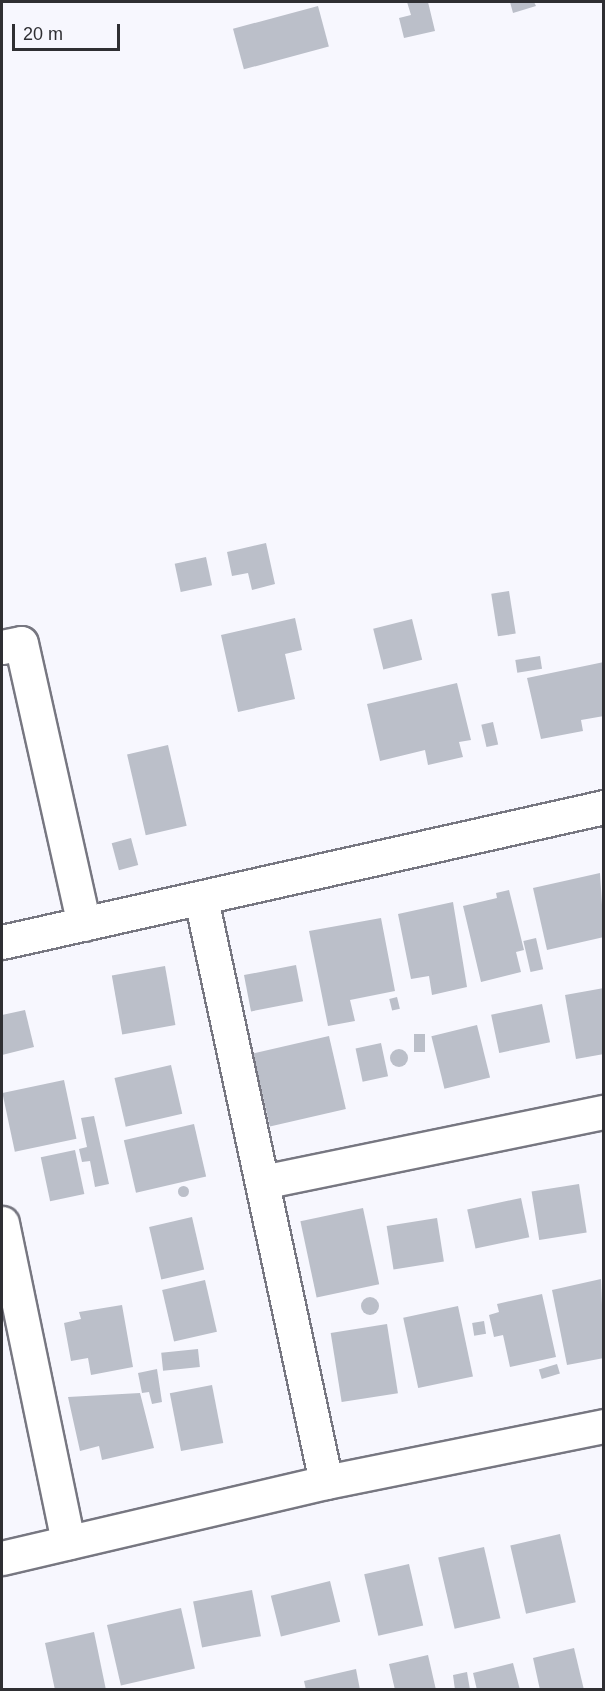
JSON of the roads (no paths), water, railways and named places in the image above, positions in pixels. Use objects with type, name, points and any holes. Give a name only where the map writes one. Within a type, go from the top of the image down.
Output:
[{"type":"street","points":[[2,647],[21,643],[84,924]]},
{"type":"street","points":[[2,942],[603,807]]},
{"type":"street","points":[[201,899],[326,1482]]},
{"type":"street","points":[[262,1182],[603,1112]]},
{"type":"street","points":[[3,1237],[68,1542]]},
{"type":"street","points":[[2,1558],[326,1482],[603,1430]]}]
